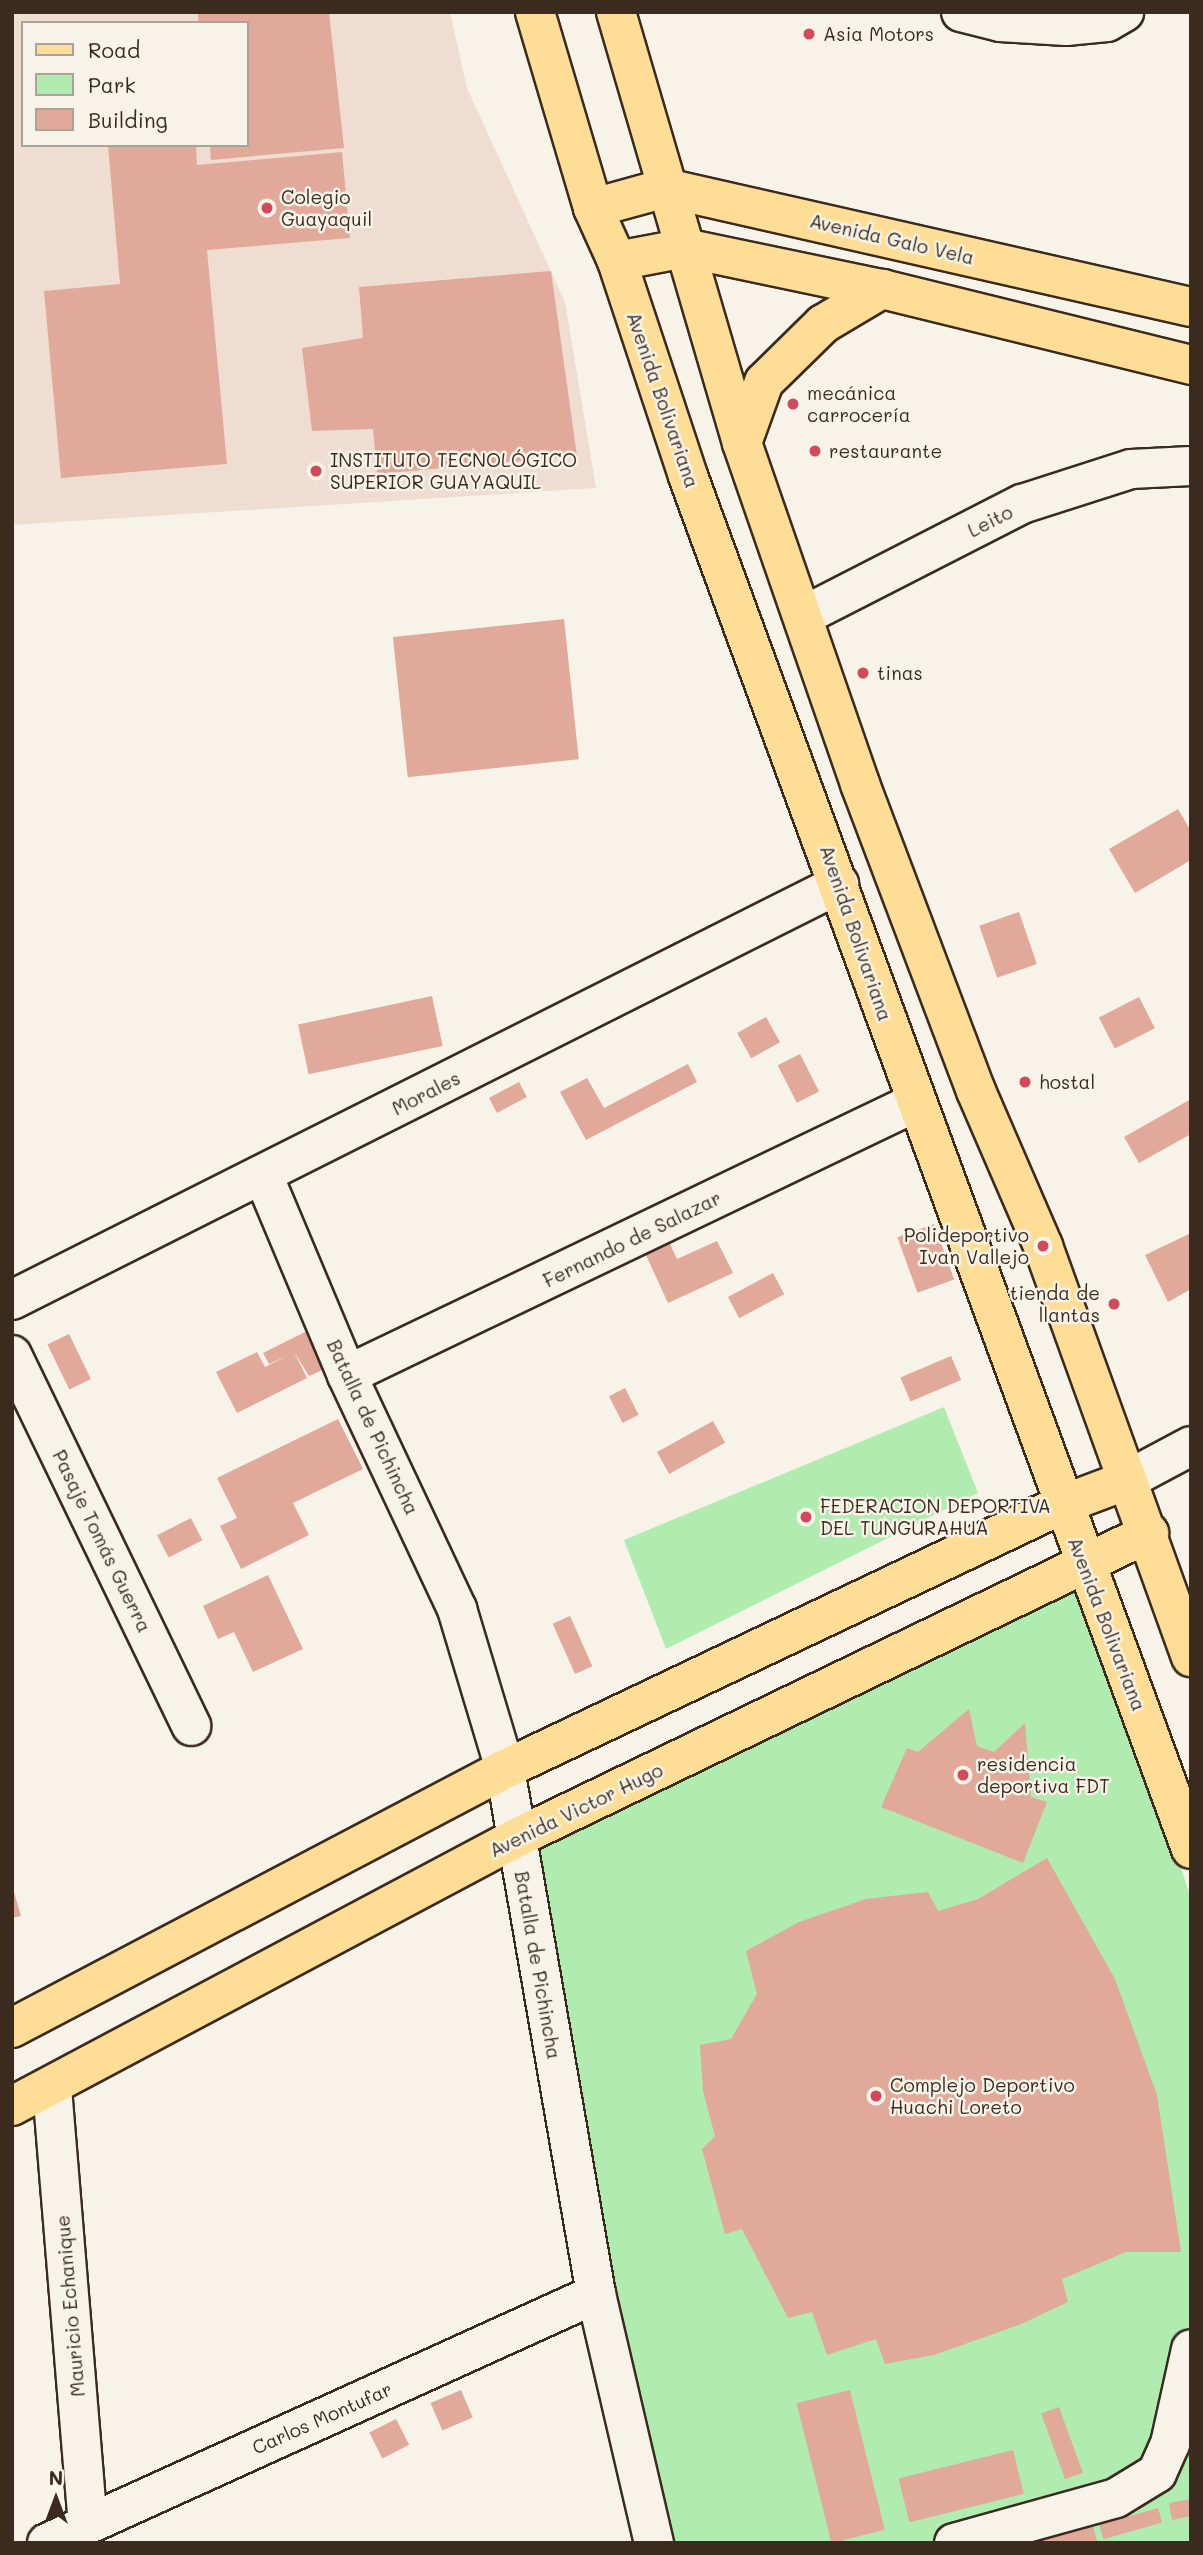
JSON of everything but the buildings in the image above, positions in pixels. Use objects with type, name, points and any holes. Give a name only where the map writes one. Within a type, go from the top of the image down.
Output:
[{"type":"main road","name":"Avenida Bolivariana","points":[[535,12],[593,208],[617,261],[688,476],[839,884],[1061,1505],[1191,1849]]},
{"type":"main road","points":[[616,12],[742,443],[860,784],[976,1091],[1043,1245],[1149,1533],[1191,1657]]},
{"type":"main road","name":"Avenida Galo Vela","points":[[593,208],[666,188],[1191,307]]},
{"type":"main road","points":[[617,261],[685,248],[882,289],[1191,365]]},
{"type":"main road","points":[[742,443],[764,382],[822,324],[882,289]]},
{"type":"main road","points":[[12,2028],[505,1769],[1061,1505],[1127,1479]]},
{"type":"main road","name":"Avenida Victor Hugo","points":[[12,2106],[52,2088],[516,1838],[1149,1533]]},
{"type":"street","points":[[961,12],[1000,22],[1066,26],[1107,22],[1124,12]]},
{"type":"street","name":"Leito","points":[[803,616],[1022,504],[1130,469],[1191,466]]},
{"type":"street","name":"Morales","points":[[12,1300],[839,884]]},
{"type":"street","name":"Fernando de Salazar","points":[[347,1375],[916,1102]]},
{"type":"street","name":"Batalla de Pichincha","points":[[263,1175],[347,1375],[457,1609],[505,1769],[596,2294],[654,2543]]},
{"type":"street","name":"Pasaje Tomás Guerra","points":[[12,1356],[191,1726]]},
{"type":"street","points":[[1127,1479],[1191,1446]]},
{"type":"street","name":"Mauricio Echanique","points":[[52,2088],[88,2524]]},
{"type":"street","name":"Carlos Montufar","points":[[47,2543],[596,2294]]},
{"type":"street","points":[[954,2543],[1116,2498],[1157,2473],[1170,2444],[1191,2350]]},
{"type":"shaded area","name":"Colegio Guayaquil","points":[[12,12],[450,12],[467,88],[565,302],[596,488],[12,525]]},
{"type":"green space","name":"FEDERACION DEPORTIVA DEL TUNGURAHUA","points":[[944,1407],[978,1493],[666,1649],[624,1540]]},
{"type":"green space","name":"Complejo Deportivo Huachi Loreto","points":[[1080,1567],[1191,1898],[1191,2543],[656,2543],[516,1838]]},
{"type":"place","name":"Asia Motors","points":[[809,34]]},
{"type":"place","name":"Colegio Guayaquil","points":[[267,208]]},
{"type":"place","name":"mecánica carrocería","points":[[793,404]]},
{"type":"place","name":"restaurante","points":[[815,451]]},
{"type":"place","name":"INSTITUTO TECNOLÓGICO SUPERIOR GUAYAQUIL","points":[[316,471]]},
{"type":"place","name":"tinas","points":[[863,673]]},
{"type":"place","name":"hostal","points":[[1025,1082]]},
{"type":"place","name":"Polideportivo Ivan Vallejo","points":[[1043,1246]]},
{"type":"place","name":"tienda de llantas","points":[[1114,1304]]},
{"type":"place","name":"FEDERACION DEPORTIVA DEL TUNGURAHUA","points":[[806,1517]]},
{"type":"place","name":"residencia deportiva FDT","points":[[963,1775]]},
{"type":"place","name":"Complejo Deportivo Huachi Loreto","points":[[876,2096]]}]
